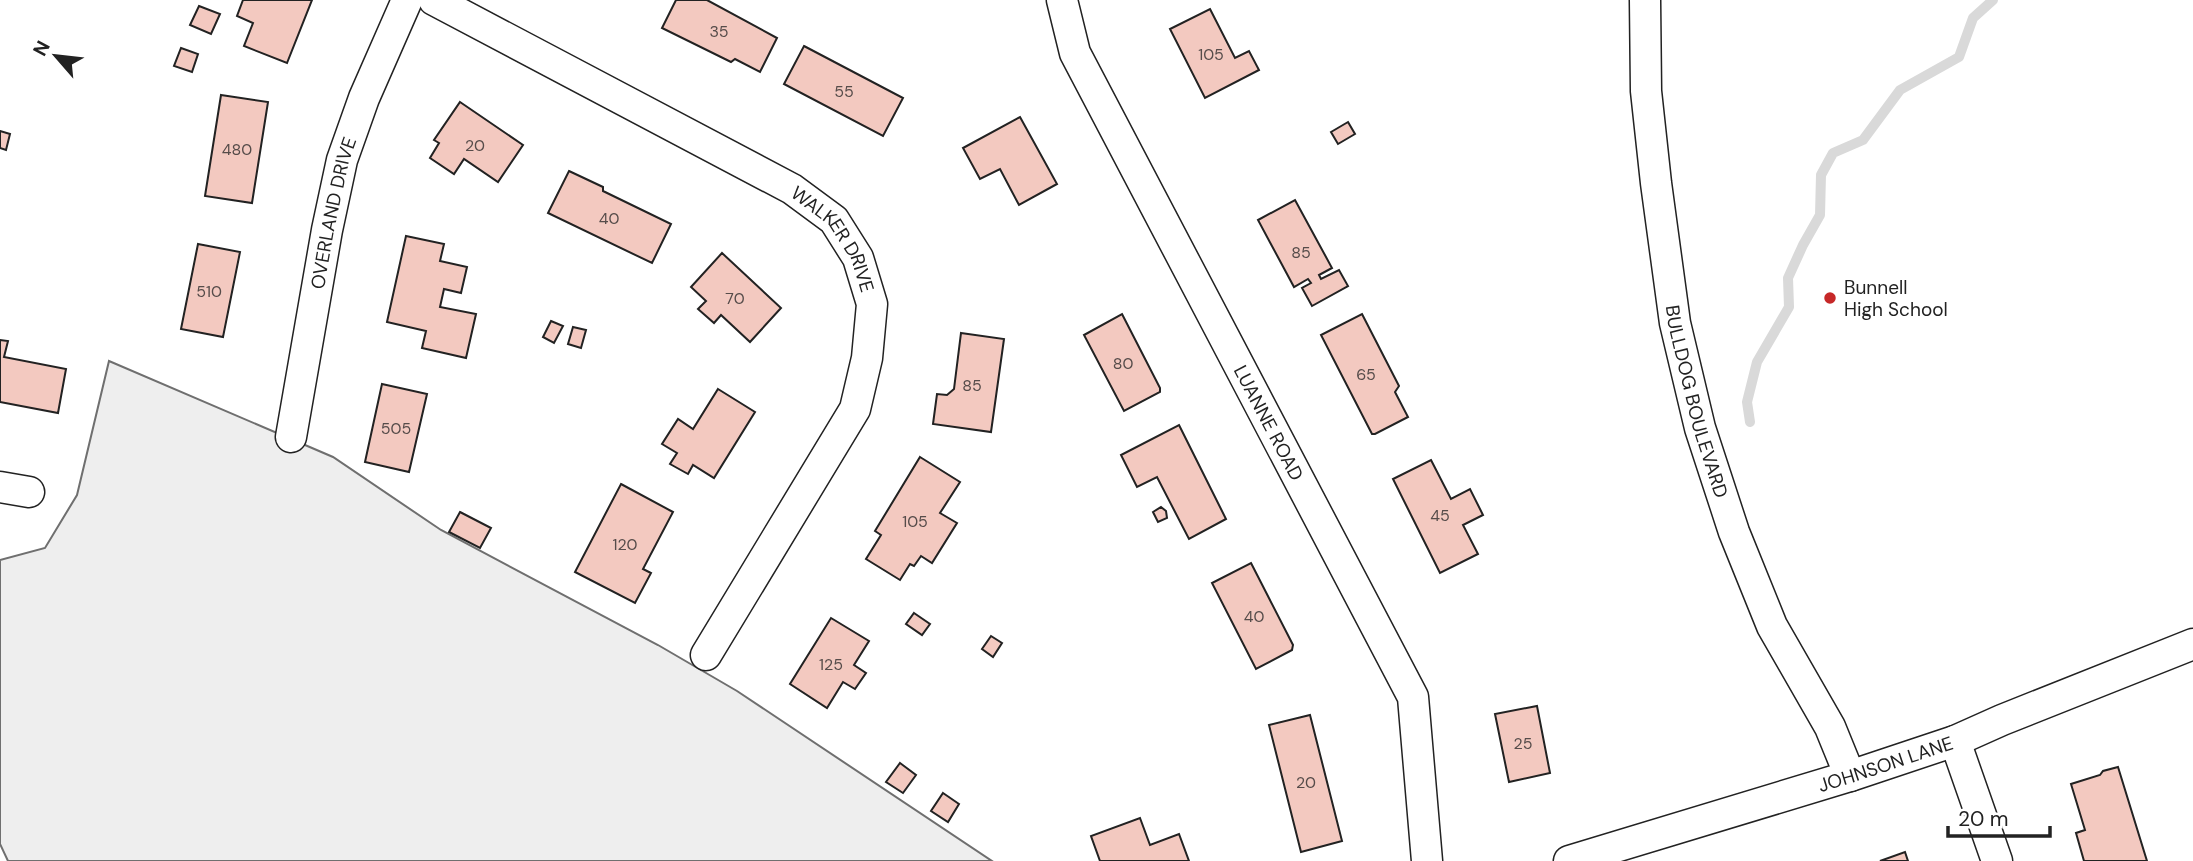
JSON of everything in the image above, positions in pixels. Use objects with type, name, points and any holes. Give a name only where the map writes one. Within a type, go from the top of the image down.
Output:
[{"type":"street","name":"OVERLAND DRIVE","points":[[291,437],[342,160],[364,99],[407,0]]},
{"type":"street","name":"WALKER DRIVE","points":[[434,0],[792,189],[834,220],[859,258],[872,303],[867,358],[855,409],[706,655]]},
{"type":"street","name":"LUANNE ROAD","points":[[1062,0],[1075,53],[1413,698],[1427,861]]},
{"type":"street","name":"BULLDOG BOULEVARD","points":[[1645,0],[1646,91],[1656,183],[1675,323],[1700,428],[1734,532],[1772,625],[1830,727],[1850,776]]},
{"type":"street","points":[[0,487],[29,492]]},
{"type":"street","name":"JOHNSON LANE","points":[[1573,860],[1850,776],[1955,741],[2193,644]]},
{"type":"street","points":[[1955,741],[1997,861]]},
{"type":"shaded area","points":[[109,361],[333,457],[441,530],[658,645],[737,691],[992,861],[8,861],[0,844],[0,560],[45,548],[77,495]]},
{"type":"building","points":[[243,0],[312,0],[287,63],[244,46],[253,23],[237,16]]},
{"type":"building","points":[[676,0],[707,0],[777,38],[760,72],[735,59],[731,62],[662,28]]},
{"type":"building","points":[[199,6],[220,14],[211,34],[190,25]]},
{"type":"building","points":[[1210,9],[1235,58],[1249,51],[1259,70],[1205,98],[1170,29]]},
{"type":"building","points":[[804,46],[903,98],[883,136],[784,84]]},
{"type":"building","points":[[181,48],[198,54],[192,72],[174,66]]},
{"type":"building","points":[[221,95],[268,102],[252,203],[205,196]]},
{"type":"building","points":[[460,102],[523,145],[498,182],[464,159],[454,174],[430,158],[439,143],[434,140]]},
{"type":"building","points":[[1020,117],[1057,184],[1019,205],[1000,169],[980,179],[963,148]]},
{"type":"building","points":[[1348,122],[1355,134],[1338,144],[1331,132]]},
{"type":"building","points":[[0,131],[10,134],[6,150],[0,148]]},
{"type":"building","points":[[569,171],[671,224],[652,263],[548,213]]},
{"type":"building","points":[[1295,200],[1332,268],[1319,275],[1321,279],[1339,270],[1348,286],[1312,306],[1302,288],[1311,283],[1308,279],[1294,287],[1258,220]]},
{"type":"building","points":[[406,236],[444,244],[440,261],[467,267],[461,293],[444,289],[440,307],[476,314],[466,358],[422,348],[426,331],[387,322]]},
{"type":"building","points":[[198,244],[240,252],[223,337],[181,329]]},
{"type":"building","points":[[722,253],[781,308],[750,342],[721,315],[714,323],[698,309],[706,301],[691,287]]},
{"type":"building","points":[[1122,314],[1160,388],[1160,392],[1124,411],[1084,335]]},
{"type":"building","points":[[1362,314],[1399,386],[1395,392],[1408,417],[1375,434],[1372,434],[1321,335]]},
{"type":"building","points":[[551,321],[563,326],[554,343],[543,337]]},
{"type":"building","points":[[573,327],[586,330],[581,348],[568,344]]},
{"type":"building","points":[[961,333],[1004,339],[991,432],[933,424],[937,394],[947,395],[954,389]]},
{"type":"building","points":[[0,340],[8,341],[4,357],[66,369],[58,413],[0,402]]},
{"type":"building","points":[[382,384],[427,394],[409,472],[365,462]]},
{"type":"building","points":[[718,389],[755,412],[714,478],[693,465],[688,474],[670,464],[677,453],[662,444],[678,419],[693,429]]},
{"type":"building","points":[[1179,425],[1226,519],[1189,539],[1157,477],[1137,487],[1121,455]]},
{"type":"building","points":[[920,457],[960,482],[940,513],[957,523],[932,563],[921,556],[914,566],[910,564],[900,580],[866,559],[881,535],[875,531]]},
{"type":"building","points":[[1431,460],[1451,499],[1470,489],[1483,515],[1463,525],[1478,554],[1440,573],[1393,479]]},
{"type":"building","points":[[621,484],[673,512],[643,569],[651,573],[635,603],[575,572]]},
{"type":"building","points":[[1161,507],[1166,511],[1167,518],[1158,522],[1153,512]]},
{"type":"building","points":[[460,512],[491,528],[480,548],[449,532]]},
{"type":"building","points":[[1251,563],[1293,645],[1292,650],[1256,669],[1212,583]]},
{"type":"building","points":[[914,613],[930,624],[922,635],[906,624]]},
{"type":"building","points":[[831,618],[869,641],[854,665],[866,673],[855,689],[843,682],[827,708],[790,684]]},
{"type":"building","points":[[991,636],[1002,643],[993,657],[982,649]]},
{"type":"building","points":[[1537,706],[1550,773],[1509,782],[1495,714]]},
{"type":"building","points":[[1310,715],[1342,841],[1301,852],[1269,725]]},
{"type":"building","points":[[900,763],[916,775],[903,793],[886,782]]},
{"type":"building","points":[[2118,767],[2147,861],[2084,861],[2076,833],[2085,830],[2071,784]]},
{"type":"building","points":[[943,793],[959,804],[948,822],[931,811]]},
{"type":"building","points":[[1140,818],[1150,845],[1179,834],[1189,861],[1100,861],[1091,836]]},
{"type":"building","points":[[1905,852],[1908,861],[1880,861]]},
{"type":"waterway","points":[[1750,422],[1747,402],[1757,362],[1789,307],[1788,278],[1820,215],[1821,175],[1833,153],[1863,140],[1900,90],[1959,57],[1973,18],[1993,0]]},
{"type":"place","name":"Bunnell High School","points":[[1830,298]]}]
